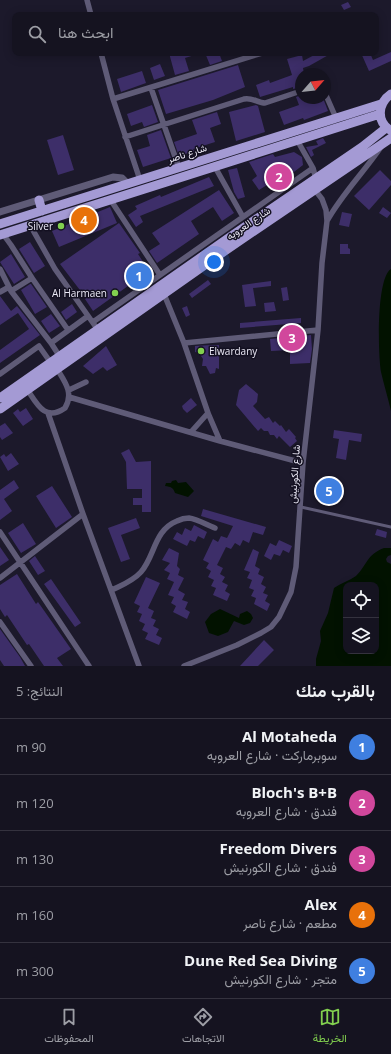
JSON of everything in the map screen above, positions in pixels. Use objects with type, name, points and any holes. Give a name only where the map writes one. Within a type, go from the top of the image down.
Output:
[{"type":"main road","points":[[389,130],[381,121],[380,114],[381,104],[385,98],[391,94]]},
{"type":"main road","name":"شارع ناصر","points":[[0,224],[381,104]]},
{"type":"main road","points":[[1,234],[380,114]]},
{"type":"main road","name":"شارع العروبه","points":[[0,397],[54,366],[164,294],[282,202],[389,130]]},
{"type":"main road","name":"شارع العروبه","points":[[0,409],[54,366],[60,357],[98,330],[388,141]]},
{"type":"main road","points":[[197,162],[200,172]]},
{"type":"main road","points":[[276,194],[282,202]]},
{"type":"main road","points":[[39,200],[42,211]]},
{"type":"street","points":[[87,0],[90,12]]},
{"type":"street","points":[[102,56],[113,99],[140,180]]},
{"type":"street","points":[[113,99],[252,56]]},
{"type":"street","points":[[151,88],[179,168]]},
{"type":"street","points":[[125,137],[244,98],[265,103],[295,93]]},
{"type":"street","points":[[330,104],[336,118]]},
{"type":"street","points":[[297,140],[313,168],[316,179]]},
{"type":"street","name":"شارع الكورنيش","points":[[327,221],[345,193],[388,141]]},
{"type":"street","points":[[215,167],[243,217]]},
{"type":"street","points":[[93,322],[313,168]]},
{"type":"street","points":[[0,212],[113,177],[122,178],[128,184]]},
{"type":"street","name":"شارع الكورنيش","points":[[184,666],[252,638],[271,627],[279,617],[291,592],[296,567],[303,463],[318,330],[322,263],[327,221],[326,210],[322,199],[315,190]]},
{"type":"street","points":[[110,199],[160,275]]},
{"type":"street","points":[[30,225],[55,269],[98,330]]},
{"type":"street","points":[[1,234],[11,244],[32,278],[68,330]]},
{"type":"street","points":[[0,269],[10,289],[60,357]]},
{"type":"street","points":[[0,292],[10,289],[32,278]]},
{"type":"street","points":[[164,294],[184,343],[208,413],[220,441]]},
{"type":"street","points":[[51,343],[88,316]]},
{"type":"street","points":[[184,343],[318,330]]},
{"type":"street","points":[[0,374],[38,346],[40,347],[69,390],[69,397],[65,408],[60,411],[48,413]]},
{"type":"street","points":[[69,390],[86,382]]},
{"type":"street","points":[[27,389],[39,407],[48,413],[83,514],[139,666]]},
{"type":"street","points":[[69,397],[220,441],[303,463]]},
{"type":"street","points":[[191,432],[208,413]]},
{"type":"street","points":[[0,578],[83,514]]},
{"type":"street","points":[[112,590],[131,580],[145,567],[162,530],[174,522],[184,518],[190,518],[215,528]]},
{"type":"street","points":[[0,532],[89,666]]},
{"type":"street","points":[[0,622],[31,666]]},
{"type":"lane","points":[[301,507],[391,527]]},
{"type":"shaded area","points":[[391,269],[391,411],[381,372],[379,318],[383,286],[386,275]]},
{"type":"shaded area","points":[[176,480],[178,483],[186,482],[194,491],[188,497],[175,493],[172,488],[165,486],[166,483],[171,483],[172,481]]},
{"type":"shaded area","points":[[384,548],[391,548],[391,555],[386,559],[387,562],[391,564],[391,666],[316,666],[316,659],[321,641],[320,631],[328,613],[334,588],[343,583],[343,654],[379,654],[379,582],[345,582],[356,576],[374,554]]},
{"type":"shaded area","points":[[220,609],[239,618],[240,614],[247,611],[253,618],[250,623],[244,625],[234,621],[228,632],[218,636],[209,633],[205,622],[211,614]]},
{"type":"building","points":[[348,2],[351,7],[344,10],[341,5]]},
{"type":"building","points":[[391,52],[391,61],[369,71],[362,56],[371,56],[373,60]]},
{"type":"building","points":[[170,56],[192,56],[185,58],[189,71],[175,75]]},
{"type":"building","points":[[206,56],[220,56],[222,61],[210,65]]},
{"type":"building","points":[[302,56],[303,61],[312,56],[327,56],[309,66],[295,68],[295,88],[293,89],[293,87],[260,97],[256,85],[269,80],[270,83],[292,75],[287,59]]},
{"type":"building","points":[[160,64],[165,76],[154,80],[150,68]]},
{"type":"building","points":[[238,65],[245,87],[213,100],[166,114],[158,90]]},
{"type":"building","points":[[142,71],[146,83],[121,92],[117,79]]},
{"type":"building","points":[[325,104],[328,111],[304,120],[303,118],[284,125],[279,112],[299,105]]},
{"type":"building","points":[[152,105],[158,122],[144,127],[142,122],[131,126],[127,114]]},
{"type":"building","points":[[256,105],[258,106],[265,132],[236,141],[229,112]]},
{"type":"building","points":[[217,112],[221,124],[210,128],[215,142],[193,149],[194,151],[179,156],[174,142],[197,134],[192,120]]},
{"type":"building","points":[[161,130],[171,158],[143,167],[137,150],[150,146],[147,135]]},
{"type":"building","points":[[63,135],[74,170],[58,175],[47,140]]},
{"type":"building","points":[[323,138],[326,143],[312,150],[314,155],[311,157],[306,147],[318,145],[316,141]]},
{"type":"building","points":[[294,152],[302,157],[303,165],[290,175],[288,172],[259,190],[252,180],[257,176],[249,162],[273,154],[275,157]]},
{"type":"building","points":[[237,168],[245,197],[238,199],[234,192],[228,170]]},
{"type":"building","points":[[380,170],[391,181],[391,185],[369,210],[354,196]]},
{"type":"building","points":[[209,177],[214,186],[140,216],[143,222],[136,227],[128,215],[137,209],[135,206]]},
{"type":"building","points":[[219,190],[234,213],[222,221],[213,207],[191,221],[199,234],[157,263],[149,251],[160,244],[152,233]]},
{"type":"building","points":[[110,207],[117,223],[59,247],[52,231]]},
{"type":"building","points":[[383,207],[391,213],[387,218],[379,213]]},
{"type":"building","points":[[342,212],[352,214],[349,227],[339,225]]},
{"type":"building","points":[[119,223],[140,253],[138,254],[149,271],[93,311],[85,299],[86,298],[60,264]]},
{"type":"building","points":[[30,242],[45,266],[34,273],[19,249]]},
{"type":"building","points":[[340,244],[348,244],[350,254],[340,254]]},
{"type":"building","points":[[11,254],[25,277],[14,284],[0,262]]},
{"type":"building","points":[[208,280],[211,284],[192,298],[189,294]]},
{"type":"building","points":[[271,281],[271,286],[253,288],[256,306],[245,307],[242,285]]},
{"type":"building","points":[[30,284],[47,307],[35,314],[21,290]]},
{"type":"building","points":[[287,287],[289,300],[283,301],[281,288]]},
{"type":"building","points":[[0,296],[11,311],[17,306],[40,335],[0,363],[0,350],[29,329],[18,313],[0,325]]},
{"type":"building","points":[[274,302],[276,311],[265,312],[264,303]]},
{"type":"building","points":[[72,304],[77,312],[66,320],[61,312]]},
{"type":"building","points":[[187,306],[190,315],[186,317],[182,308]]},
{"type":"building","points":[[51,314],[60,326],[49,333],[41,321]]},
{"type":"building","points":[[301,318],[301,323],[240,328],[240,323]]},
{"type":"building","points":[[311,335],[312,349],[310,363],[290,364],[290,350],[271,351],[270,339]]},
{"type":"building","points":[[219,345],[219,369],[216,368],[215,373],[210,374],[206,366],[202,366],[203,359],[199,353],[195,352],[195,346]]},
{"type":"building","points":[[106,346],[117,365],[107,371],[103,367],[93,374],[83,366]]},
{"type":"building","points":[[246,384],[258,394],[257,402],[253,406],[265,419],[269,417],[273,423],[275,421],[280,426],[281,425],[286,432],[289,429],[296,437],[295,438],[297,441],[290,447],[279,436],[277,439],[274,435],[270,435],[268,431],[264,431],[261,428],[258,431],[236,405],[239,390]]},
{"type":"building","points":[[191,398],[197,405],[187,413],[182,406]]},
{"type":"building","points":[[26,408],[33,419],[23,426],[13,413],[18,409],[20,412]]},
{"type":"building","points":[[5,423],[13,433],[2,440],[0,437],[0,426]]},
{"type":"building","points":[[334,430],[362,434],[361,442],[349,440],[346,460],[336,458],[339,439],[333,438]]},
{"type":"building","points":[[129,449],[136,462],[151,461],[151,512],[142,512],[142,505],[133,505],[133,498],[142,498],[142,489],[127,489],[126,462],[121,453]]},
{"type":"building","points":[[11,453],[19,464],[8,471],[0,457],[4,454],[6,457]]},
{"type":"building","points":[[14,480],[19,488],[4,499],[12,511],[0,520],[0,490]]},
{"type":"building","points":[[331,481],[341,489],[330,502],[320,495]]},
{"type":"building","points":[[52,486],[72,517],[56,528],[36,496]]},
{"type":"building","points":[[203,509],[266,527],[263,535],[253,532],[249,543],[243,540],[240,546],[235,543],[231,549],[226,547],[217,565],[223,568],[220,574],[225,577],[222,582],[228,585],[225,591],[230,594],[227,601],[213,595],[216,588],[211,586],[214,580],[208,577],[211,571],[206,568],[209,563],[203,560],[213,539],[218,542],[221,536],[227,538],[233,526],[201,516]]},
{"type":"building","points":[[136,518],[140,528],[121,535],[130,559],[121,562],[108,528]]},
{"type":"building","points":[[23,523],[36,544],[21,553],[8,533]]},
{"type":"building","points":[[194,525],[207,532],[204,539],[198,536],[195,542],[190,540],[187,546],[173,539],[177,532],[182,535],[185,528],[191,531]]},
{"type":"building","points":[[377,529],[387,532],[386,538],[375,535]]},
{"type":"building","points":[[279,540],[292,546],[289,553],[283,550],[280,556],[274,554],[271,560],[264,556],[270,543],[276,546]]},
{"type":"building","points":[[0,547],[9,560],[0,566]]},
{"type":"building","points":[[169,548],[179,553],[177,566],[180,569],[178,575],[184,578],[178,590],[185,594],[182,600],[188,602],[185,609],[190,612],[187,619],[173,612],[176,606],[171,603],[174,597],[168,595],[174,582],[167,579],[170,573],[164,570],[170,563],[162,560]]},
{"type":"building","points":[[253,549],[259,552],[255,566],[260,569],[258,574],[264,577],[261,584],[266,587],[263,593],[268,595],[265,601],[270,604],[267,611],[254,604],[256,598],[251,596],[254,590],[249,588],[252,580],[247,578],[250,572],[244,570]]},
{"type":"building","points":[[35,556],[45,571],[38,575],[29,561]]},
{"type":"building","points":[[17,574],[36,604],[38,602],[71,649],[57,658],[63,666],[44,666],[29,644],[27,645],[7,615],[5,617],[0,609],[0,585]]},
{"type":"building","points":[[146,577],[160,583],[148,608],[154,611],[151,618],[156,620],[153,626],[159,629],[156,635],[162,638],[159,645],[145,639],[148,633],[142,630],[145,624],[139,621],[142,614],[137,612],[140,606],[134,603]]},
{"type":"building","points":[[51,579],[81,623],[75,627],[44,584]]},
{"type":"building","points":[[0,629],[25,666],[4,666],[0,660]]},
{"type":"building","points":[[264,640],[274,650],[258,666],[240,666]]},
{"type":"place","name":"Bloch's B+B","points":[[279,177]]},
{"type":"place","name":"Alex","points":[[84,220]]},
{"type":"place","name":"Silver","points":[[61,226]]},
{"type":"place","name":"Al Motaheda","points":[[139,276]]},
{"type":"place","name":"Al Harmaen","points":[[115,293]]},
{"type":"place","name":"Freedom Divers","points":[[292,338]]},
{"type":"place","name":"Elwardany","points":[[201,351]]},
{"type":"place","name":"Dune Red Sea Diving","points":[[329,491]]}]
